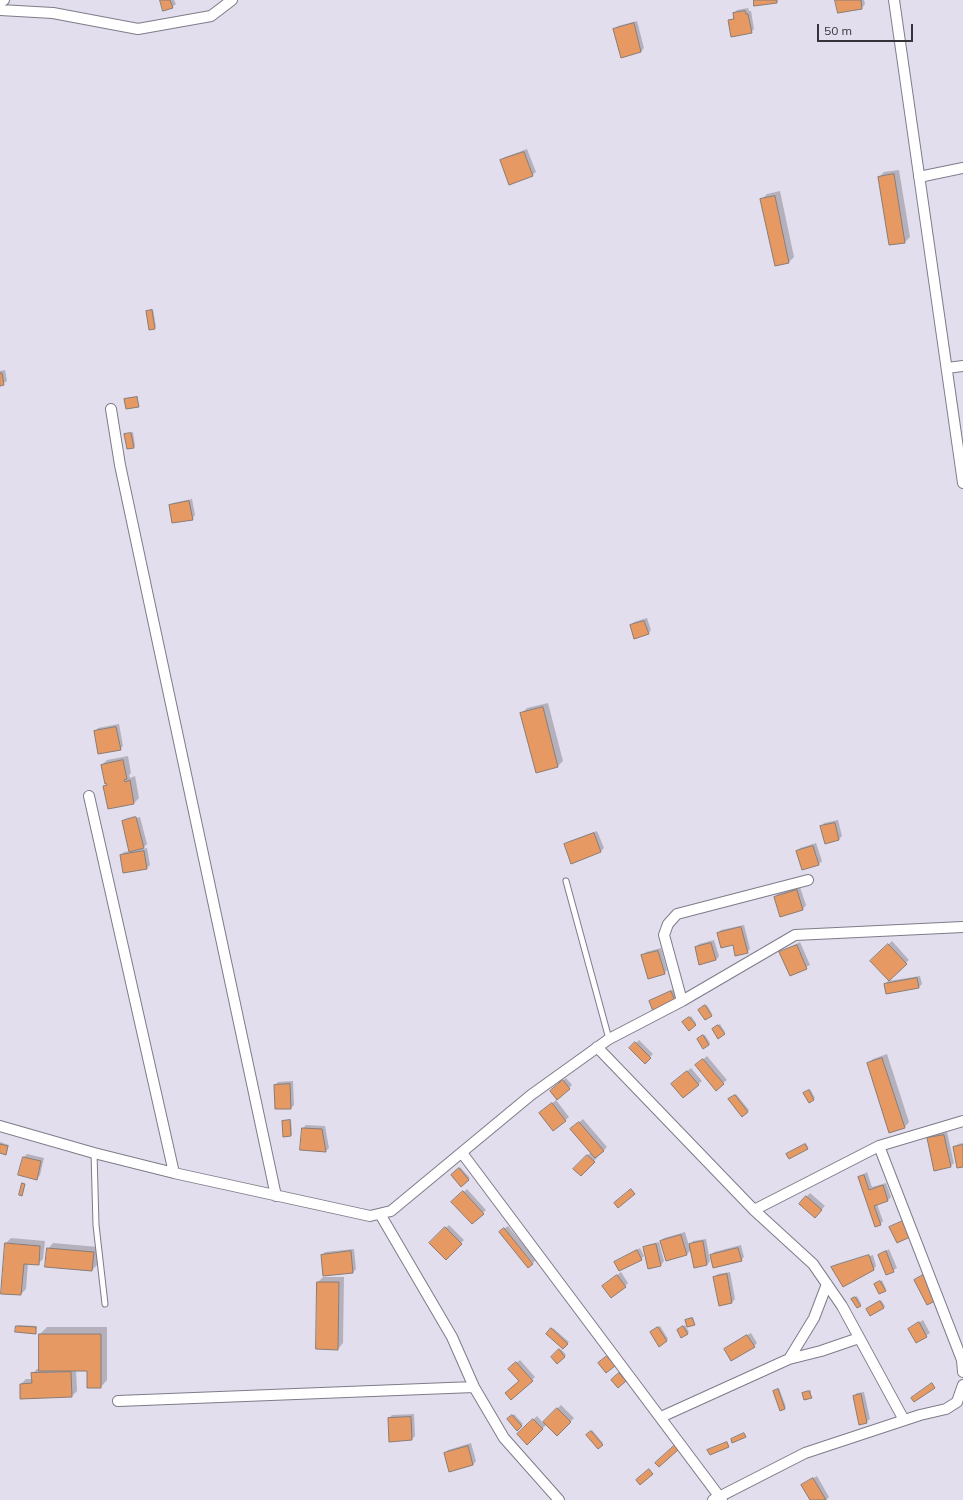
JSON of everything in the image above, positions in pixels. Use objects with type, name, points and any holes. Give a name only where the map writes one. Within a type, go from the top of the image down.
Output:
[{"type":"street","points":[[0,2],[4,0]]},
{"type":"street","points":[[0,10],[53,13],[138,29],[211,16],[232,0]]},
{"type":"street","points":[[894,0],[963,482]]},
{"type":"street","points":[[919,176],[963,168]]},
{"type":"street","points":[[947,368],[963,366]]},
{"type":"street","points":[[111,409],[122,473],[276,1196]]},
{"type":"street","points":[[89,796],[174,1173]]},
{"type":"street","points":[[682,1001],[664,935],[668,924],[676,914],[808,880]]},
{"type":"street","points":[[0,1126],[94,1153],[174,1173],[370,1216],[380,1214],[391,1211],[531,1095],[597,1047],[609,1039],[682,1001],[795,935],[963,927]]},
{"type":"street","points":[[597,1047],[754,1210],[813,1264],[842,1306],[904,1420]]},
{"type":"street","points":[[754,1210],[880,1146],[963,1121]]},
{"type":"street","points":[[880,1146],[962,1360],[963,1372]]},
{"type":"street","points":[[462,1153],[660,1417],[718,1499],[805,1453],[904,1420],[946,1409],[957,1402],[963,1385]]},
{"type":"street","points":[[380,1214],[452,1337],[474,1387],[504,1438],[559,1500]]},
{"type":"street","points":[[789,1359],[814,1318],[826,1284]]},
{"type":"street","points":[[660,1417],[789,1359],[821,1351],[859,1338]]},
{"type":"street","points":[[118,1400],[474,1387]]},
{"type":"lane","points":[[566,881],[609,1039]]},
{"type":"lane","points":[[94,1153],[96,1225],[105,1304]]},
{"type":"building","points":[[160,0],[170,0],[173,8],[163,11]]},
{"type":"building","points":[[754,0],[777,0],[777,3],[754,6]]},
{"type":"building","points":[[835,0],[861,0],[862,9],[838,13]]},
{"type":"building","points":[[745,11],[746,14],[748,14],[752,33],[731,37],[728,20],[734,19],[733,13]]},
{"type":"building","points":[[634,23],[641,52],[621,58],[613,29]]},
{"type":"building","points":[[524,152],[533,176],[509,185],[500,160]]},
{"type":"building","points":[[894,174],[905,243],[889,245],[878,177]]},
{"type":"building","points":[[775,196],[789,263],[775,266],[760,199]]},
{"type":"building","points":[[152,310],[155,329],[149,330],[146,311]]},
{"type":"building","points":[[0,373],[2,373],[4,385],[0,386]]},
{"type":"building","points":[[137,397],[139,407],[126,409],[124,399]]},
{"type":"building","points":[[131,433],[134,448],[127,449],[124,434]]},
{"type":"building","points":[[189,501],[193,520],[172,523],[169,505]]},
{"type":"building","points":[[644,621],[649,634],[634,639],[630,625]]},
{"type":"building","points":[[543,707],[558,767],[536,773],[520,713]]},
{"type":"building","points":[[116,727],[121,750],[98,754],[94,731]]},
{"type":"building","points":[[123,760],[127,779],[124,780],[125,782],[130,780],[134,804],[108,809],[103,786],[107,785],[106,783],[105,784],[101,765]]},
{"type":"building","points":[[136,817],[144,848],[129,852],[122,821]]},
{"type":"building","points":[[835,823],[839,840],[825,844],[820,826]]},
{"type":"building","points":[[594,833],[601,852],[571,864],[564,844]]},
{"type":"building","points":[[813,846],[819,865],[802,870],[796,851]]},
{"type":"building","points":[[144,851],[147,869],[123,873],[120,855]]},
{"type":"building","points":[[797,890],[803,910],[780,917],[774,897]]},
{"type":"building","points":[[741,927],[748,953],[735,956],[733,945],[721,948],[717,933]]},
{"type":"building","points":[[711,943],[716,960],[699,965],[695,947]]},
{"type":"building","points":[[888,944],[907,964],[889,981],[870,961]]},
{"type":"building","points":[[797,945],[807,969],[790,976],[779,952]]},
{"type":"building","points":[[658,951],[665,974],[648,979],[641,955]]},
{"type":"building","points":[[917,978],[919,988],[886,994],[884,984]]},
{"type":"building","points":[[671,991],[675,1001],[653,1011],[649,1001]]},
{"type":"building","points":[[705,1005],[712,1016],[705,1020],[698,1010]]},
{"type":"building","points":[[689,1017],[696,1025],[689,1031],[682,1022]]},
{"type":"building","points":[[718,1025],[725,1034],[718,1039],[712,1029]]},
{"type":"building","points":[[703,1035],[709,1045],[703,1049],[697,1039]]},
{"type":"building","points":[[635,1042],[651,1058],[645,1064],[629,1048]]},
{"type":"building","points":[[882,1058],[905,1128],[889,1133],[867,1063]]},
{"type":"building","points":[[703,1059],[724,1084],[716,1091],[695,1065]]},
{"type":"building","points":[[687,1071],[699,1085],[683,1098],[671,1084]]},
{"type":"building","points":[[563,1080],[570,1089],[557,1100],[550,1091]]},
{"type":"building","points":[[290,1084],[291,1109],[275,1109],[274,1085]]},
{"type":"building","points":[[809,1090],[814,1100],[809,1103],[803,1093]]},
{"type":"building","points":[[735,1095],[748,1112],[742,1117],[728,1099]]},
{"type":"building","points":[[552,1103],[566,1121],[553,1131],[539,1113]]},
{"type":"building","points":[[290,1120],[291,1136],[283,1137],[282,1121]]},
{"type":"building","points":[[579,1122],[604,1151],[595,1158],[570,1129]]},
{"type":"building","points":[[302,1128],[322,1129],[326,1152],[300,1150]]},
{"type":"building","points":[[944,1135],[951,1167],[934,1171],[927,1138]]},
{"type":"building","points":[[0,1144],[8,1146],[6,1155],[0,1153]]},
{"type":"building","points":[[805,1144],[808,1149],[789,1159],[786,1154]]},
{"type":"building","points":[[963,1145],[963,1167],[957,1168],[953,1147]]},
{"type":"building","points":[[587,1155],[595,1162],[581,1176],[573,1169]]},
{"type":"building","points":[[23,1157],[41,1161],[37,1180],[18,1175]]},
{"type":"building","points":[[459,1168],[469,1180],[461,1187],[451,1175]]},
{"type":"building","points":[[864,1175],[869,1190],[883,1185],[888,1201],[874,1206],[881,1225],[875,1227],[858,1177]]},
{"type":"building","points":[[22,1183],[25,1184],[22,1196],[19,1195]]},
{"type":"building","points":[[631,1189],[635,1194],[618,1208],[614,1203]]},
{"type":"building","points":[[463,1191],[484,1214],[472,1224],[451,1202]]},
{"type":"building","points":[[806,1196],[822,1210],[815,1218],[799,1204]]},
{"type":"building","points":[[903,1221],[910,1237],[897,1243],[889,1227]]},
{"type":"building","points":[[445,1227],[462,1244],[446,1260],[429,1243]]},
{"type":"building","points":[[504,1228],[533,1264],[528,1268],[499,1232]]},
{"type":"building","points":[[681,1235],[687,1255],[666,1261],[660,1241]]},
{"type":"building","points":[[703,1241],[707,1265],[694,1268],[689,1244]]},
{"type":"building","points":[[5,1243],[40,1246],[39,1265],[24,1264],[21,1295],[1,1294]]},
{"type":"building","points":[[656,1244],[661,1266],[648,1269],[643,1247]]},
{"type":"building","points":[[47,1248],[94,1252],[92,1271],[45,1267]]},
{"type":"building","points":[[738,1248],[742,1261],[713,1268],[710,1255]]},
{"type":"building","points":[[637,1250],[642,1260],[619,1271],[614,1262]]},
{"type":"building","points":[[351,1251],[353,1273],[323,1276],[321,1255]]},
{"type":"building","points":[[886,1251],[894,1272],[886,1275],[878,1255]]},
{"type":"building","points":[[869,1255],[874,1270],[843,1287],[831,1267]]},
{"type":"building","points":[[727,1274],[732,1303],[719,1306],[713,1277]]},
{"type":"building","points":[[617,1275],[626,1287],[611,1298],[602,1286]]},
{"type":"building","points":[[923,1275],[937,1300],[927,1305],[914,1280]]},
{"type":"building","points":[[880,1281],[886,1291],[879,1294],[874,1284]]},
{"type":"building","points":[[317,1282],[339,1282],[338,1350],[316,1349]]},
{"type":"building","points":[[855,1297],[861,1306],[857,1308],[851,1299]]},
{"type":"building","points":[[880,1301],[884,1308],[870,1316],[866,1309]]},
{"type":"building","points":[[692,1318],[695,1325],[687,1327],[685,1320]]},
{"type":"building","points":[[919,1322],[927,1337],[916,1343],[908,1329]]},
{"type":"building","points":[[16,1326],[36,1327],[36,1334],[15,1332]]},
{"type":"building","points":[[683,1326],[688,1334],[681,1338],[677,1330]]},
{"type":"building","points":[[658,1327],[667,1341],[659,1347],[650,1332]]},
{"type":"building","points":[[551,1328],[568,1344],[563,1349],[546,1334]]},
{"type":"building","points":[[39,1334],[101,1334],[101,1388],[87,1388],[87,1371],[39,1371]]},
{"type":"building","points":[[747,1335],[755,1347],[731,1361],[724,1349]]},
{"type":"building","points":[[559,1349],[565,1357],[557,1364],[551,1357]]},
{"type":"building","points":[[607,1356],[615,1366],[606,1373],[598,1363]]},
{"type":"building","points":[[516,1362],[533,1381],[511,1400],[505,1393],[519,1381],[508,1369]]},
{"type":"building","points":[[71,1372],[72,1397],[20,1399],[20,1384],[32,1383],[31,1373]]},
{"type":"building","points":[[619,1373],[626,1381],[618,1388],[611,1380]]},
{"type":"building","points":[[932,1383],[935,1388],[914,1402],[911,1398]]},
{"type":"building","points":[[778,1389],[785,1409],[780,1411],[773,1391]]},
{"type":"building","points":[[809,1391],[812,1398],[804,1400],[802,1393]]},
{"type":"building","points":[[861,1394],[867,1423],[859,1425],[853,1396]]},
{"type":"building","points":[[557,1408],[571,1422],[557,1436],[543,1422]]},
{"type":"building","points":[[512,1415],[522,1426],[517,1431],[507,1419]]},
{"type":"building","points":[[411,1417],[412,1440],[389,1442],[388,1418]]},
{"type":"building","points":[[533,1419],[543,1429],[527,1445],[517,1434]]},
{"type":"building","points":[[591,1431],[603,1445],[598,1449],[586,1435]]},
{"type":"building","points":[[744,1433],[746,1437],[732,1443],[731,1439]]},
{"type":"building","points":[[727,1442],[729,1447],[710,1455],[707,1450]]},
{"type":"building","points":[[675,1445],[679,1449],[659,1467],[655,1463]]},
{"type":"building","points":[[468,1446],[473,1465],[449,1472],[444,1453]]},
{"type":"building","points":[[649,1469],[653,1474],[640,1485],[636,1480]]},
{"type":"building","points":[[813,1478],[826,1500],[810,1500],[801,1485]]}]
